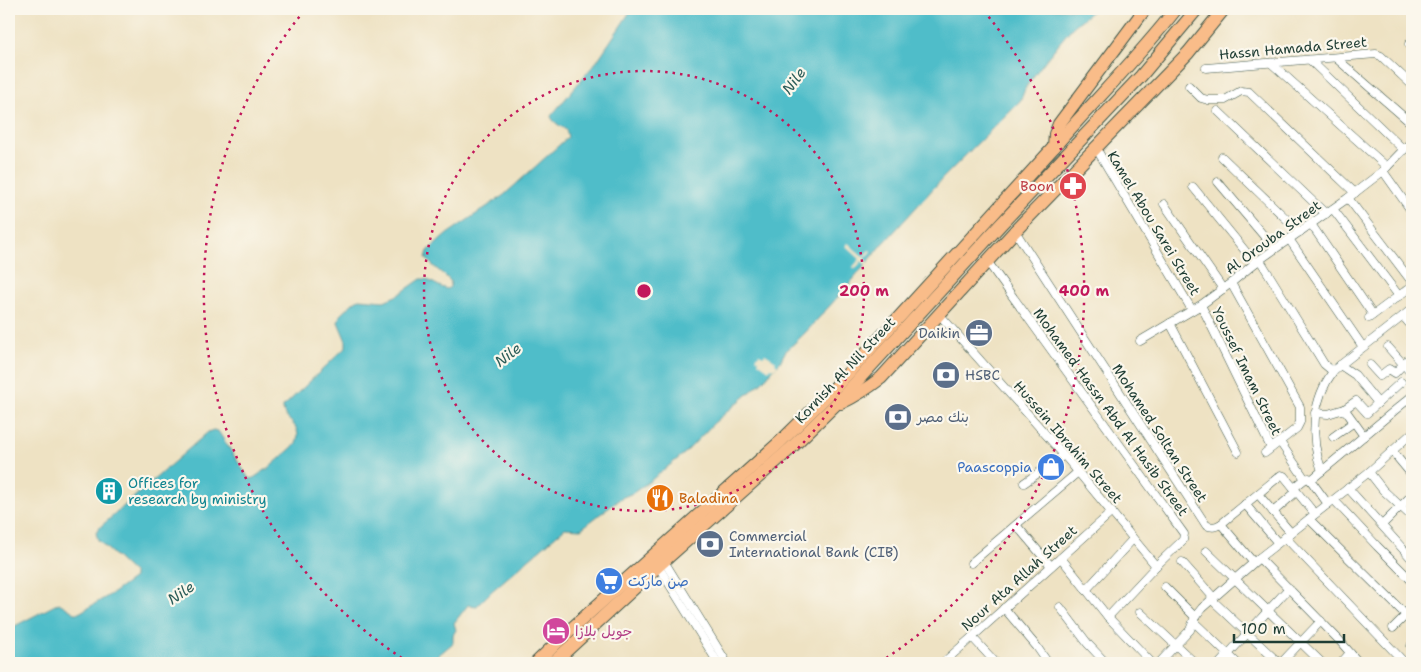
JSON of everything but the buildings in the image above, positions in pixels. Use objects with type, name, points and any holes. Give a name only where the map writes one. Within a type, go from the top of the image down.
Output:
[{"type":"highway","points":[[1054,147],[1055,134],[1059,124],[1145,9]]},
{"type":"highway","name":"Kornish Al Nil Street","points":[[536,663],[570,630],[780,442],[831,392],[1133,61],[1176,9]]},
{"type":"highway","name":"Kornish Al Nil Street","points":[[553,663],[790,449],[836,404],[1001,224],[1141,76],[1197,9]]},
{"type":"highway","points":[[836,404],[860,394],[881,378],[1015,231],[1188,53],[1224,9]]},
{"type":"highway","points":[[998,249],[1001,224]]},
{"type":"street","name":"Hassn Hamada Street","points":[[1206,68],[1376,54],[1382,57],[1412,85]]},
{"type":"street","points":[[1336,58],[1412,124]]},
{"type":"street","points":[[1310,60],[1404,150]]},
{"type":"street","points":[[1271,63],[1385,169],[1412,212]]},
{"type":"street","points":[[1189,86],[1202,98],[1208,100],[1225,100],[1242,91],[1248,92],[1355,193]]},
{"type":"street","points":[[1218,111],[1330,211],[1399,296]]},
{"type":"street","name":"Al Orouba Street","points":[[1140,341],[1200,305],[1355,193],[1385,169],[1412,142]]},
{"type":"street","name":"Kamel Abou Sarei Street","points":[[1096,148],[1192,310]]},
{"type":"street","points":[[1222,158],[1300,232]]},
{"type":"street","points":[[1218,182],[1275,250]]},
{"type":"street","points":[[1194,188],[1257,262],[1324,364],[1334,370]]},
{"type":"street","points":[[1311,224],[1371,316],[1412,287],[1348,198]]},
{"type":"street","points":[[1164,204],[1223,288]]},
{"type":"street","name":"Mohamed Soltan Street","points":[[1015,231],[1202,520],[1211,527],[1221,524]]},
{"type":"street","points":[[1289,239],[1363,347]]},
{"type":"street","name":"Mohamed Hassn Abd Al Hasib Street","points":[[987,261],[1184,534],[1183,540],[1108,617]]},
{"type":"street","points":[[1231,283],[1300,407],[1300,422],[1297,428],[1280,442],[1308,479],[1412,581]]},
{"type":"street","name":"Youssef Imam Street","points":[[1200,305],[1268,451],[1280,442]]},
{"type":"street","points":[[1322,471],[1316,451],[1316,412],[1319,396],[1325,382],[1334,370],[1412,309]]},
{"type":"street","name":"Hussein Ibrahim Street","points":[[939,314],[1064,455],[1156,566]]},
{"type":"street","points":[[1403,316],[1412,327]]},
{"type":"street","points":[[1170,323],[1238,452]]},
{"type":"street","points":[[1388,346],[1412,374]]},
{"type":"street","points":[[1394,372],[1412,355]]},
{"type":"street","points":[[1340,365],[1357,378],[1378,403]]},
{"type":"street","points":[[1273,512],[1308,479],[1322,471],[1412,397],[1394,372],[1389,369],[1380,376],[1370,365]]},
{"type":"street","points":[[1342,378],[1349,371]]},
{"type":"street","points":[[1301,414],[1316,412],[1328,414],[1343,410],[1356,401],[1367,412],[1401,382]]},
{"type":"street","points":[[1343,410],[1347,412],[1364,436]]},
{"type":"street","points":[[1333,437],[1354,422]]},
{"type":"street","points":[[1159,663],[1190,630],[1194,619],[1212,598],[1256,560],[1369,472],[1411,436]]},
{"type":"street","points":[[1392,451],[1412,476]]},
{"type":"street","points":[[1024,483],[1064,455]]},
{"type":"street","points":[[971,563],[1078,472]]},
{"type":"street","points":[[1369,472],[1383,490],[1412,517]]},
{"type":"street","points":[[1359,663],[1289,588],[1256,560],[1221,524],[1281,475],[1295,490],[1312,517],[1412,622]]},
{"type":"street","points":[[1348,488],[1412,559]]},
{"type":"street","points":[[1258,494],[1288,535],[1405,663]]},
{"type":"street","points":[[1382,525],[1412,495]]},
{"type":"street","points":[[1245,504],[1278,543]]},
{"type":"street","name":"Nour Ata Allah Street","points":[[943,663],[1112,512]]},
{"type":"street","points":[[1016,525],[1051,566]]},
{"type":"street","points":[[1086,590],[1133,539]]},
{"type":"street","points":[[1206,551],[1322,663]]},
{"type":"street","points":[[1061,558],[1108,617],[1152,663]]},
{"type":"street","points":[[1182,562],[1212,598],[1247,634],[1280,663],[1321,621]]},
{"type":"street","points":[[661,564],[718,663]]},
{"type":"street","points":[[661,564],[727,663]]},
{"type":"street","points":[[1165,586],[1237,663]]},
{"type":"street","points":[[1220,663],[1289,588]]},
{"type":"street","points":[[1060,607],[1088,644],[1106,663]]},
{"type":"street","points":[[1004,608],[1048,663]]},
{"type":"street","points":[[1140,612],[1195,663]]},
{"type":"street","points":[[1393,628],[1406,615]]},
{"type":"street","points":[[972,637],[996,663]]},
{"type":"street","points":[[1341,663],[1350,653]]},
{"type":"street","points":[[951,656],[958,663]]},
{"type":"water","name":"Nile","points":[[632,9],[1094,9],[1073,27],[1054,50],[1027,86],[1020,101],[942,179],[846,288],[785,352],[780,362],[762,382],[714,423],[685,453],[650,481],[633,493],[621,498],[581,529],[565,528],[477,606],[468,605],[454,623],[456,630],[453,635],[453,643],[429,663],[270,663],[261,657],[247,663],[9,663],[9,629],[59,603],[75,613],[79,613],[134,578],[134,574],[98,540],[96,533],[99,528],[208,432],[218,431],[248,477],[252,479],[270,467],[296,444],[297,431],[286,416],[283,407],[346,347],[346,341],[338,322],[340,315],[355,301],[359,299],[384,301],[398,295],[421,279],[426,279],[447,289],[450,287],[451,282],[426,258],[428,251],[447,234],[504,195],[568,137],[566,130],[555,122],[551,116],[597,61]]},
{"type":"pier","points":[[848,243],[863,257],[869,250],[871,251],[864,259],[868,262],[866,265],[862,261],[855,269],[853,267],[860,259],[846,246]]},
{"type":"pier","points":[[759,354],[763,356],[765,354],[776,361],[775,363],[778,365],[774,369],[771,368],[769,370],[758,362],[759,360],[756,358]]},
{"type":"place","name":"Boon","points":[[1073,186]]},
{"type":"place","name":"Daikin","points":[[979,333]]},
{"type":"place","name":"HSBC","points":[[946,375]]},
{"type":"place","name":"بنك مصر","points":[[898,417]]},
{"type":"place","name":"Paascoppia","points":[[1051,467]]},
{"type":"place","name":"Offices for research by ministry","points":[[109,491]]},
{"type":"place","name":"Baladina","points":[[660,498]]},
{"type":"place","name":"Commercial International Bank (CIB)","points":[[710,544]]},
{"type":"place","name":"صن ماركت","points":[[609,581]]},
{"type":"place","name":"جويل بلازا","points":[[556,631]]}]
